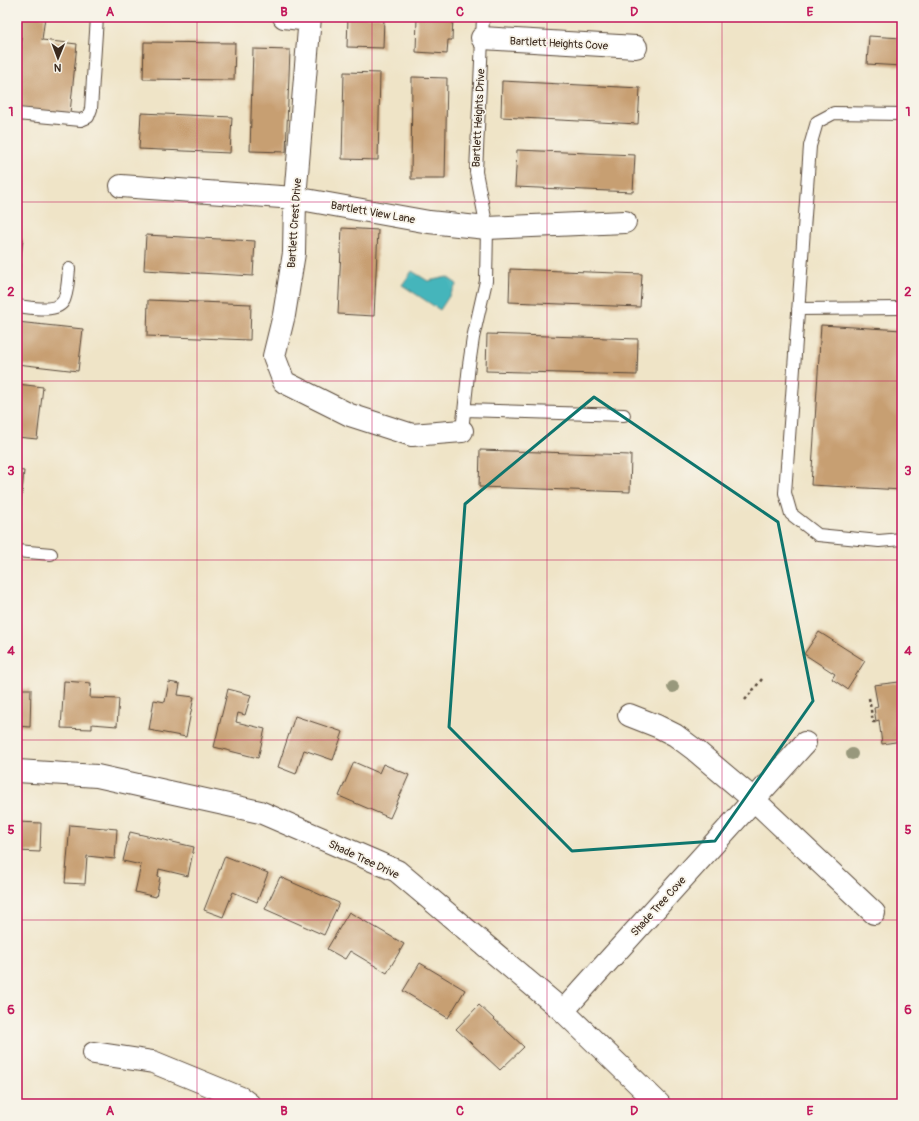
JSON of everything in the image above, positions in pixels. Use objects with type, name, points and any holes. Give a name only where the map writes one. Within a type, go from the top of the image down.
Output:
[{"type":"street","points":[[284,17],[310,18]]},
{"type":"street","name":"Bartlett Crest Drive","points":[[310,18],[295,198],[294,253],[284,315],[274,356],[284,382],[350,415],[412,435],[463,420]]},
{"type":"street","name":"Bartlett Heights Cove","points":[[482,28],[636,47]]},
{"type":"street","name":"Bartlett View Lane","points":[[122,186],[295,198],[428,222],[487,228],[625,222]]},
{"type":"street","points":[[629,715],[675,735],[695,750],[753,799],[874,913]]},
{"type":"street","name":"Shade Tree Cove","points":[[563,1011],[805,743]]},
{"type":"street","name":"Shade Tree Drive","points":[[17,771],[97,776],[260,812],[397,871],[563,1011],[659,1104]]},
{"type":"street","points":[[94,1053],[152,1062],[240,1098],[249,1104]]},
{"type":"lane","points":[[17,114],[81,120],[88,117],[91,109],[97,17]]},
{"type":"lane","name":"Bartlett Heights Drive","points":[[463,420],[473,338],[486,281],[487,228],[476,172],[482,28]]},
{"type":"lane","points":[[902,114],[834,114],[817,122],[810,146],[784,493],[791,514],[818,535],[879,541],[902,539]]},
{"type":"lane","points":[[17,306],[53,308],[62,304],[65,298],[69,268]]},
{"type":"lane","points":[[798,309],[902,308]]},
{"type":"lane","points":[[463,420],[624,415]]},
{"type":"lane","points":[[17,551],[52,554]]},
{"type":"path","points":[[745,700],[762,680]]},
{"type":"path","points":[[868,698],[873,722],[878,722]]},
{"type":"highlighted area","points":[[594,397],[778,522],[813,701],[715,841],[572,851],[449,727],[465,504]]},
{"type":"water","points":[[412,271],[428,281],[447,277],[457,284],[440,310],[402,285]]},
{"type":"building","points":[[17,17],[45,17],[42,40],[77,44],[70,113],[17,108],[17,84],[22,38],[17,38]]},
{"type":"building","points":[[348,17],[384,17],[383,48],[347,47]]},
{"type":"building","points":[[417,17],[453,17],[452,40],[448,40],[447,54],[416,52]]},
{"type":"building","points":[[869,36],[902,38],[902,66],[867,64]]},
{"type":"building","points":[[144,42],[235,43],[234,80],[143,79]]},
{"type":"building","points":[[253,49],[290,50],[286,152],[250,151]]},
{"type":"building","points":[[344,72],[380,73],[378,160],[342,159]]},
{"type":"building","points":[[412,77],[447,78],[445,179],[411,179]]},
{"type":"building","points":[[502,81],[640,88],[638,124],[501,117]]},
{"type":"building","points":[[141,113],[232,117],[230,153],[139,149]]},
{"type":"building","points":[[517,150],[635,155],[633,192],[515,187]]},
{"type":"building","points":[[342,228],[378,230],[374,316],[338,314]]},
{"type":"building","points":[[146,235],[255,241],[253,276],[144,270]]},
{"type":"building","points":[[17,238],[23,239],[18,282],[17,282]]},
{"type":"building","points":[[510,269],[642,274],[640,307],[509,302]]},
{"type":"building","points":[[148,300],[251,304],[250,340],[147,336]]},
{"type":"building","points":[[17,322],[83,329],[78,371],[17,364]]},
{"type":"building","points":[[821,325],[902,330],[902,490],[811,485]]},
{"type":"building","points":[[487,334],[638,339],[637,375],[486,371]]},
{"type":"building","points":[[17,384],[43,387],[37,439],[17,437]]},
{"type":"building","points":[[480,450],[631,455],[630,492],[479,487]]},
{"type":"building","points":[[17,470],[24,471],[20,514],[17,514]]},
{"type":"building","points":[[819,632],[865,661],[847,689],[832,679],[835,674],[804,654]]},
{"type":"building","points":[[64,681],[91,683],[90,698],[119,699],[117,726],[92,724],[92,729],[61,728]]},
{"type":"building","points":[[169,682],[180,684],[178,695],[194,697],[186,737],[149,730],[154,700],[165,702]]},
{"type":"building","points":[[899,682],[902,703],[902,741],[882,744],[879,720],[876,721],[874,708],[878,707],[874,685]]},
{"type":"building","points":[[17,689],[31,689],[30,727],[17,726]]},
{"type":"building","points":[[228,689],[251,695],[245,715],[238,713],[236,722],[265,729],[258,758],[214,747]]},
{"type":"building","points":[[295,716],[343,732],[333,760],[304,750],[296,774],[278,767]]},
{"type":"building","points":[[354,762],[379,773],[383,764],[409,775],[390,818],[339,796]]},
{"type":"building","points":[[17,822],[41,823],[40,852],[17,851]]},
{"type":"building","points":[[70,825],[117,829],[115,859],[87,856],[85,884],[65,883]]},
{"type":"building","points":[[130,832],[194,847],[188,876],[159,869],[158,876],[160,877],[156,897],[135,892],[141,865],[123,861]]},
{"type":"building","points":[[225,856],[268,873],[257,902],[233,892],[223,917],[204,910]]},
{"type":"building","points":[[280,877],[339,903],[324,935],[265,909]]},
{"type":"building","points":[[349,912],[404,944],[387,973],[350,951],[345,959],[327,949]]},
{"type":"building","points":[[420,963],[465,990],[448,1018],[403,991]]},
{"type":"building","points":[[479,1005],[524,1047],[500,1070],[456,1029]]}]
